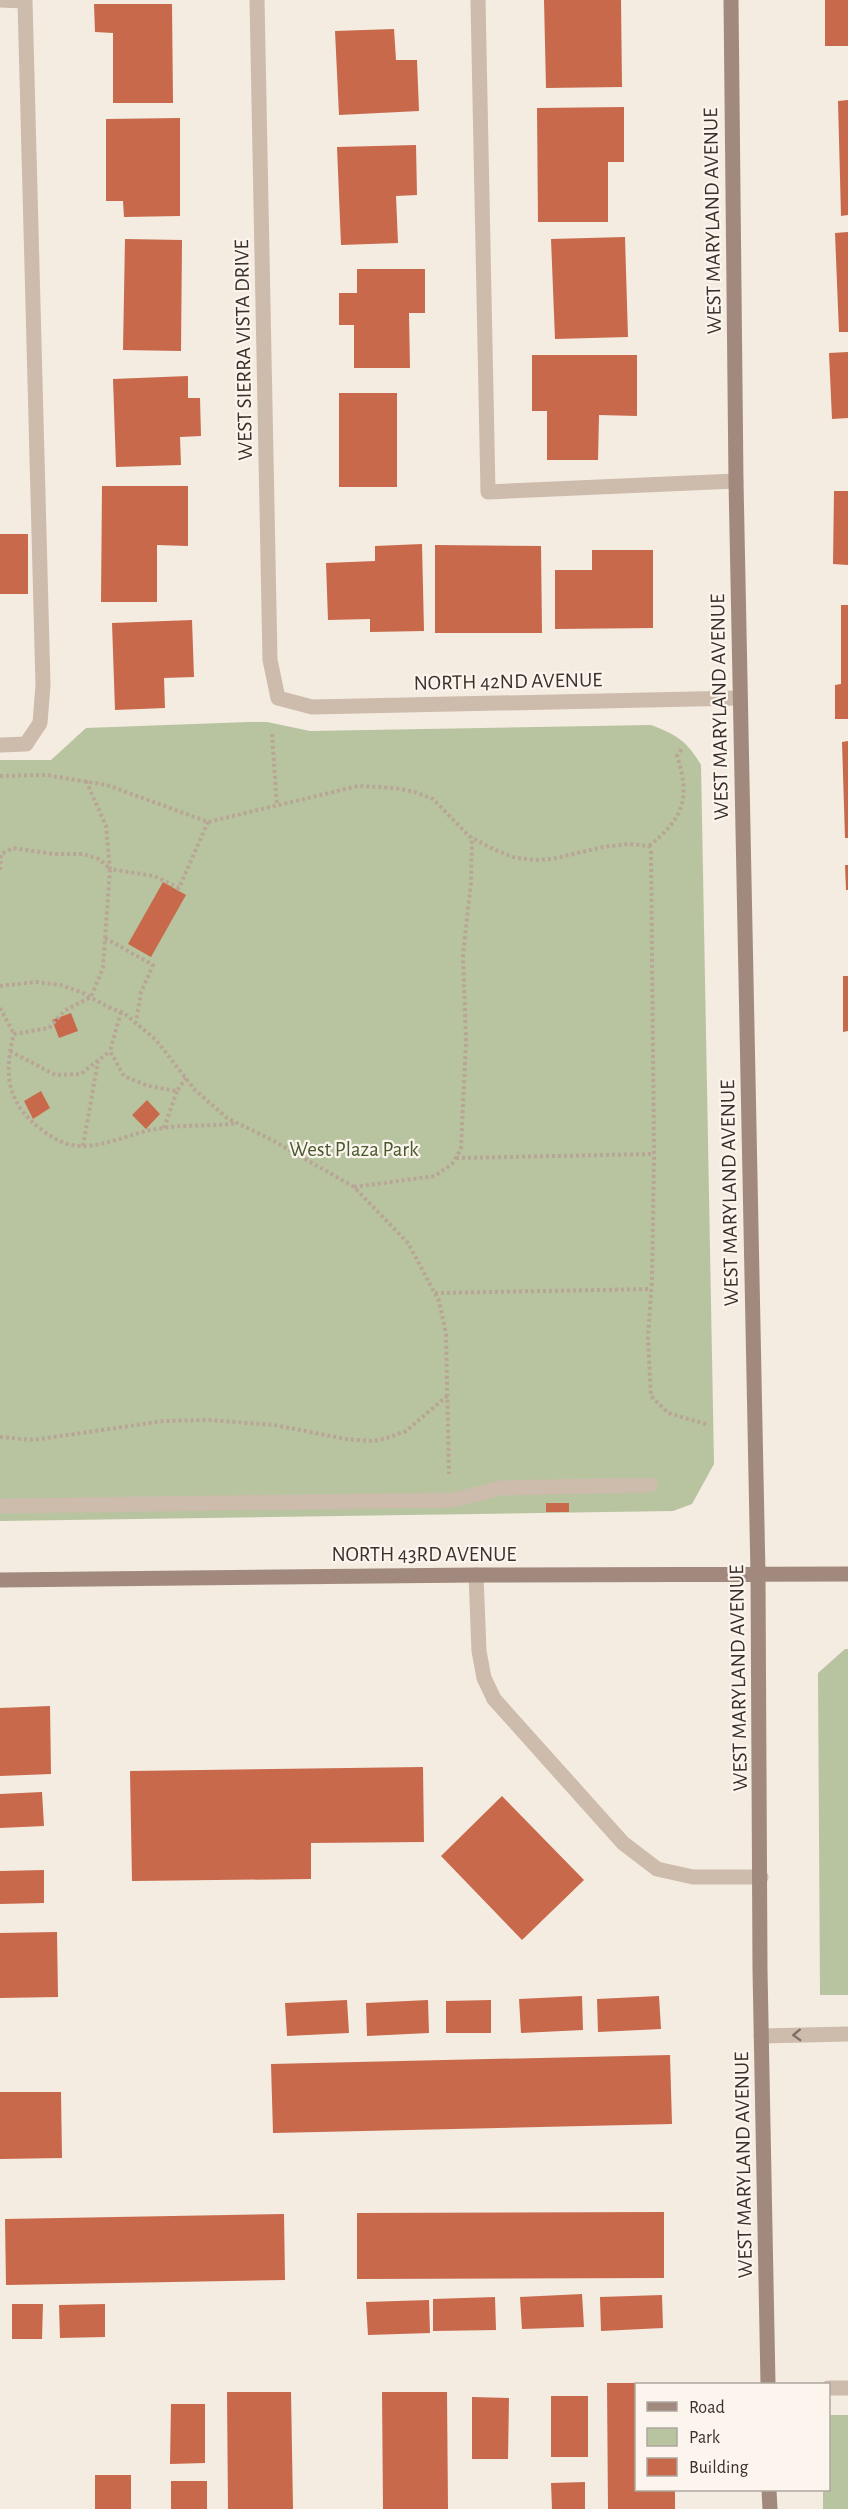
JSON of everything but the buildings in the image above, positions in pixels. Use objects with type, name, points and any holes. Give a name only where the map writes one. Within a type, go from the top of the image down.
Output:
[{"type":"street","points":[[0,0],[26,1],[43,685],[40,723],[26,744],[0,745]]},
{"type":"street","name":"WEST SIERRA VISTA DRIVE","points":[[257,0],[270,660],[278,698]]},
{"type":"street","points":[[478,0],[488,492],[736,481]]},
{"type":"street","name":"WEST MARYLAND AVENUE","points":[[731,0],[736,481],[758,1575],[761,2036],[768,2383]]},
{"type":"street","name":"NORTH 42ND AVENUE","points":[[278,698],[312,707],[740,698]]},
{"type":"street","points":[[0,1506],[454,1500],[501,1488],[650,1485]]},
{"type":"street","name":"NORTH 43RD AVENUE","points":[[0,1580],[848,1574]]},
{"type":"street","points":[[476,1575],[479,1651],[484,1678],[494,1699],[623,1843],[657,1869],[677,1874],[693,1877],[761,1877]]},
{"type":"street","points":[[761,2036],[848,2034]]},
{"type":"street","points":[[830,2388],[848,2388]]},
{"type":"street","points":[[769,2491],[770,2509]]},
{"type":"path","points":[[272,734],[278,806]]},
{"type":"path","points":[[0,777],[46,775],[107,785],[208,822],[358,786],[395,788],[433,799],[472,837],[493,849],[513,857],[534,860],[560,858],[603,847],[628,844],[649,846],[667,831],[680,810],[685,781],[677,756],[683,747]]},
{"type":"path","points":[[14,1034],[49,1028],[64,1011],[91,997],[103,968],[110,869],[106,826],[86,782]]},
{"type":"path","points":[[0,870],[1,854],[14,848],[54,854],[83,854],[99,859],[110,869],[154,876],[179,888],[208,822]]},
{"type":"path","points":[[354,1187],[435,1176],[452,1164],[461,1149],[466,1041],[463,954],[471,883],[472,837]]},
{"type":"path","points":[[649,846],[651,852],[654,1154],[648,1337],[651,1396],[668,1413],[709,1425]]},
{"type":"path","points":[[105,938],[153,965],[141,992],[136,1022]]},
{"type":"path","points":[[0,986],[36,982],[61,985],[121,1012],[156,1040],[195,1090],[227,1118],[354,1187],[408,1243],[435,1293],[446,1334],[449,1475]]},
{"type":"path","points":[[0,1008],[14,1034],[10,1051],[9,1083],[14,1099],[23,1113],[53,1138],[83,1146],[164,1128],[238,1123]]},
{"type":"path","points":[[10,1051],[55,1076],[81,1074],[110,1051],[121,1012]]},
{"type":"path","points":[[110,1051],[124,1076],[148,1086],[177,1090]]},
{"type":"path","points":[[83,1146],[99,1060]]},
{"type":"path","points":[[164,1128],[177,1090],[186,1078]]},
{"type":"path","points":[[455,1158],[654,1154]]},
{"type":"path","points":[[435,1293],[651,1289]]},
{"type":"path","points":[[0,1437],[33,1440],[133,1425],[198,1420],[274,1425],[357,1441],[384,1439],[406,1431],[447,1395]]},
{"type":"green space","name":"West Plaza Park","points":[[267,722],[310,731],[651,725],[680,740],[691,750],[701,765],[714,1464],[692,1504],[673,1511],[0,1521],[0,760],[51,760],[86,728]]},
{"type":"green space","points":[[845,1649],[848,1649],[848,1995],[820,1995],[818,1673]]},
{"type":"green space","points":[[830,2415],[848,2415],[848,2509],[823,2509],[823,2491],[830,2491]]}]
